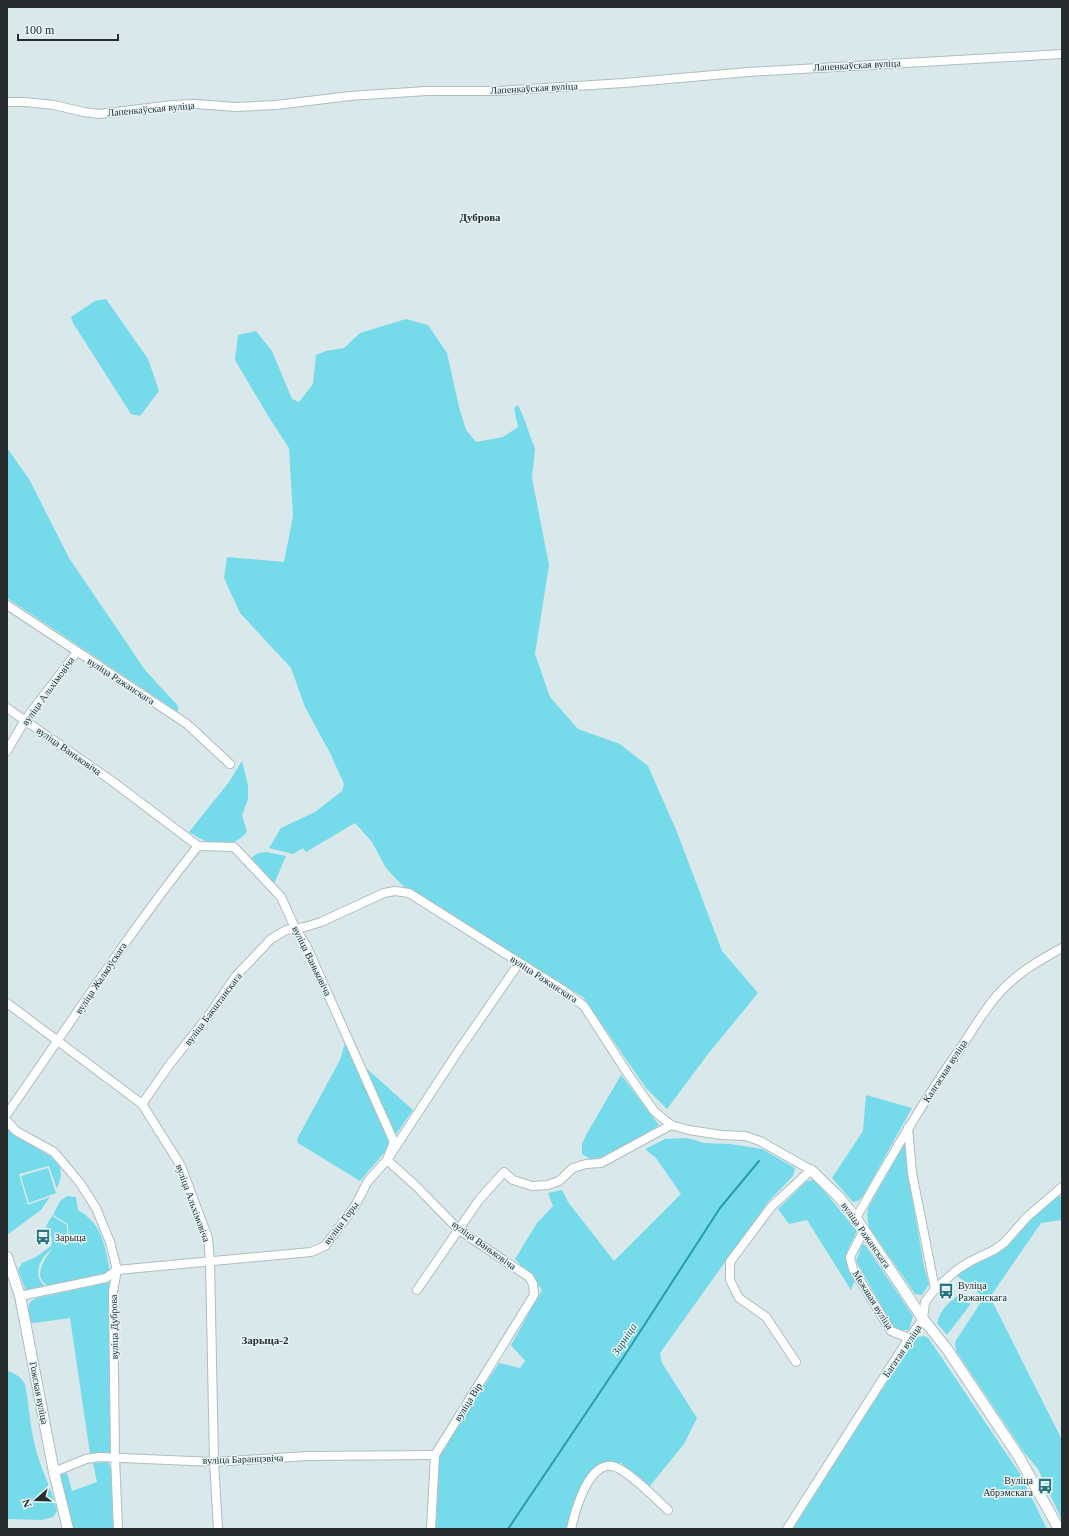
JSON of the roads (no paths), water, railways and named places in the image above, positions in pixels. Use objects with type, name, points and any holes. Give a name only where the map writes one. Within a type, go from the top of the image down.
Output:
[{"type":"street","name":"Лапенкаўская вуліца","points":[[7,102],[54,105],[99,114],[173,105],[195,104],[236,107],[268,106],[350,96],[426,91],[497,91],[748,72],[1062,54]]},
{"type":"street","name":"вуліца Ражанскага","points":[[7,605],[187,724],[230,764]]},
{"type":"street","name":"вуліца Альхімовіча","points":[[7,751],[26,720],[77,652]]},
{"type":"street","name":"вуліца Ваньковіча","points":[[7,708],[112,782],[198,846],[234,847],[281,897],[295,928],[306,945],[394,1142],[387,1160],[415,1185],[459,1230],[529,1277],[533,1284]]},
{"type":"street","name":"вуліца Жалкоўскага","points":[[7,1114],[58,1042],[119,951],[164,888],[198,846]]},
{"type":"street","name":"вуліца Бакштанскага","points":[[142,1104],[170,1064],[209,1015],[235,977],[271,939],[286,930],[305,927],[321,922],[384,893],[395,891],[409,894]]},
{"type":"street","name":"вуліца Ражанскага","points":[[409,894],[563,990],[584,1006],[654,1111],[671,1125],[689,1130],[721,1135],[745,1136],[760,1141],[811,1170],[838,1197],[856,1218],[923,1319],[947,1348],[1019,1456],[1036,1484],[1059,1529]]},
{"type":"street","name":"Калгасная вуліца","points":[[856,1218],[908,1128],[994,998],[1028,967],[1062,948]]},
{"type":"street","name":"вуліца Горы","points":[[20,1296],[106,1278],[117,1270],[311,1252],[325,1246],[355,1206],[368,1181],[387,1160],[459,1050],[519,963]]},
{"type":"street","name":"вуліца Альхімовіча","points":[[7,1003],[142,1104],[181,1166],[208,1238],[210,1261],[214,1462],[218,1529]]},
{"type":"street","name":"вуліца Дуброва","points":[[7,1121],[16,1131],[54,1152],[80,1183],[96,1208],[110,1242],[117,1270],[113,1291],[118,1529]]},
{"type":"street","points":[[417,1290],[479,1200],[504,1172],[513,1180],[532,1186],[548,1185],[559,1180],[573,1168],[586,1164],[601,1163],[671,1125]]},
{"type":"street","points":[[908,1128],[912,1173],[935,1289]]},
{"type":"street","points":[[796,1362],[766,1317],[739,1298],[730,1280],[730,1262],[771,1207],[811,1170]]},
{"type":"street","name":"Багатая вуліца","points":[[787,1529],[909,1338],[923,1319],[925,1302],[935,1289],[958,1269],[1004,1243],[1026,1217],[1062,1187]]},
{"type":"street","name":"Межавая вуліца","points":[[864,1230],[850,1257],[853,1269],[891,1331],[909,1338]]},
{"type":"street","name":"Гожская вуліца","points":[[7,1257],[20,1296],[54,1472],[68,1529]]},
{"type":"street","name":"вуліца Вір","points":[[431,1529],[435,1455],[534,1295],[533,1284]]},
{"type":"street","name":"вуліца Баранцэвіча","points":[[54,1472],[86,1459],[99,1457],[214,1462],[307,1456],[435,1455]]},
{"type":"street","points":[[571,1529],[575,1510],[585,1488],[596,1472],[605,1467],[612,1466],[626,1473],[668,1510]]},
{"type":"waterway","name":"Зарніца","points":[[508,1529],[623,1358],[720,1208],[759,1161]]},
{"type":"place","name":"Зарыца","points":[[43,1237]]},
{"type":"place","name":"Вуліца Ражанскага","points":[[946,1291]]},
{"type":"place","name":"Вуліца Абрэмскага","points":[[1045,1486]]},
{"type":"district","name":"Дуброва","points":[[480,217]]},
{"type":"district","name":"Зарыца-2","points":[[265,1340]]}]
